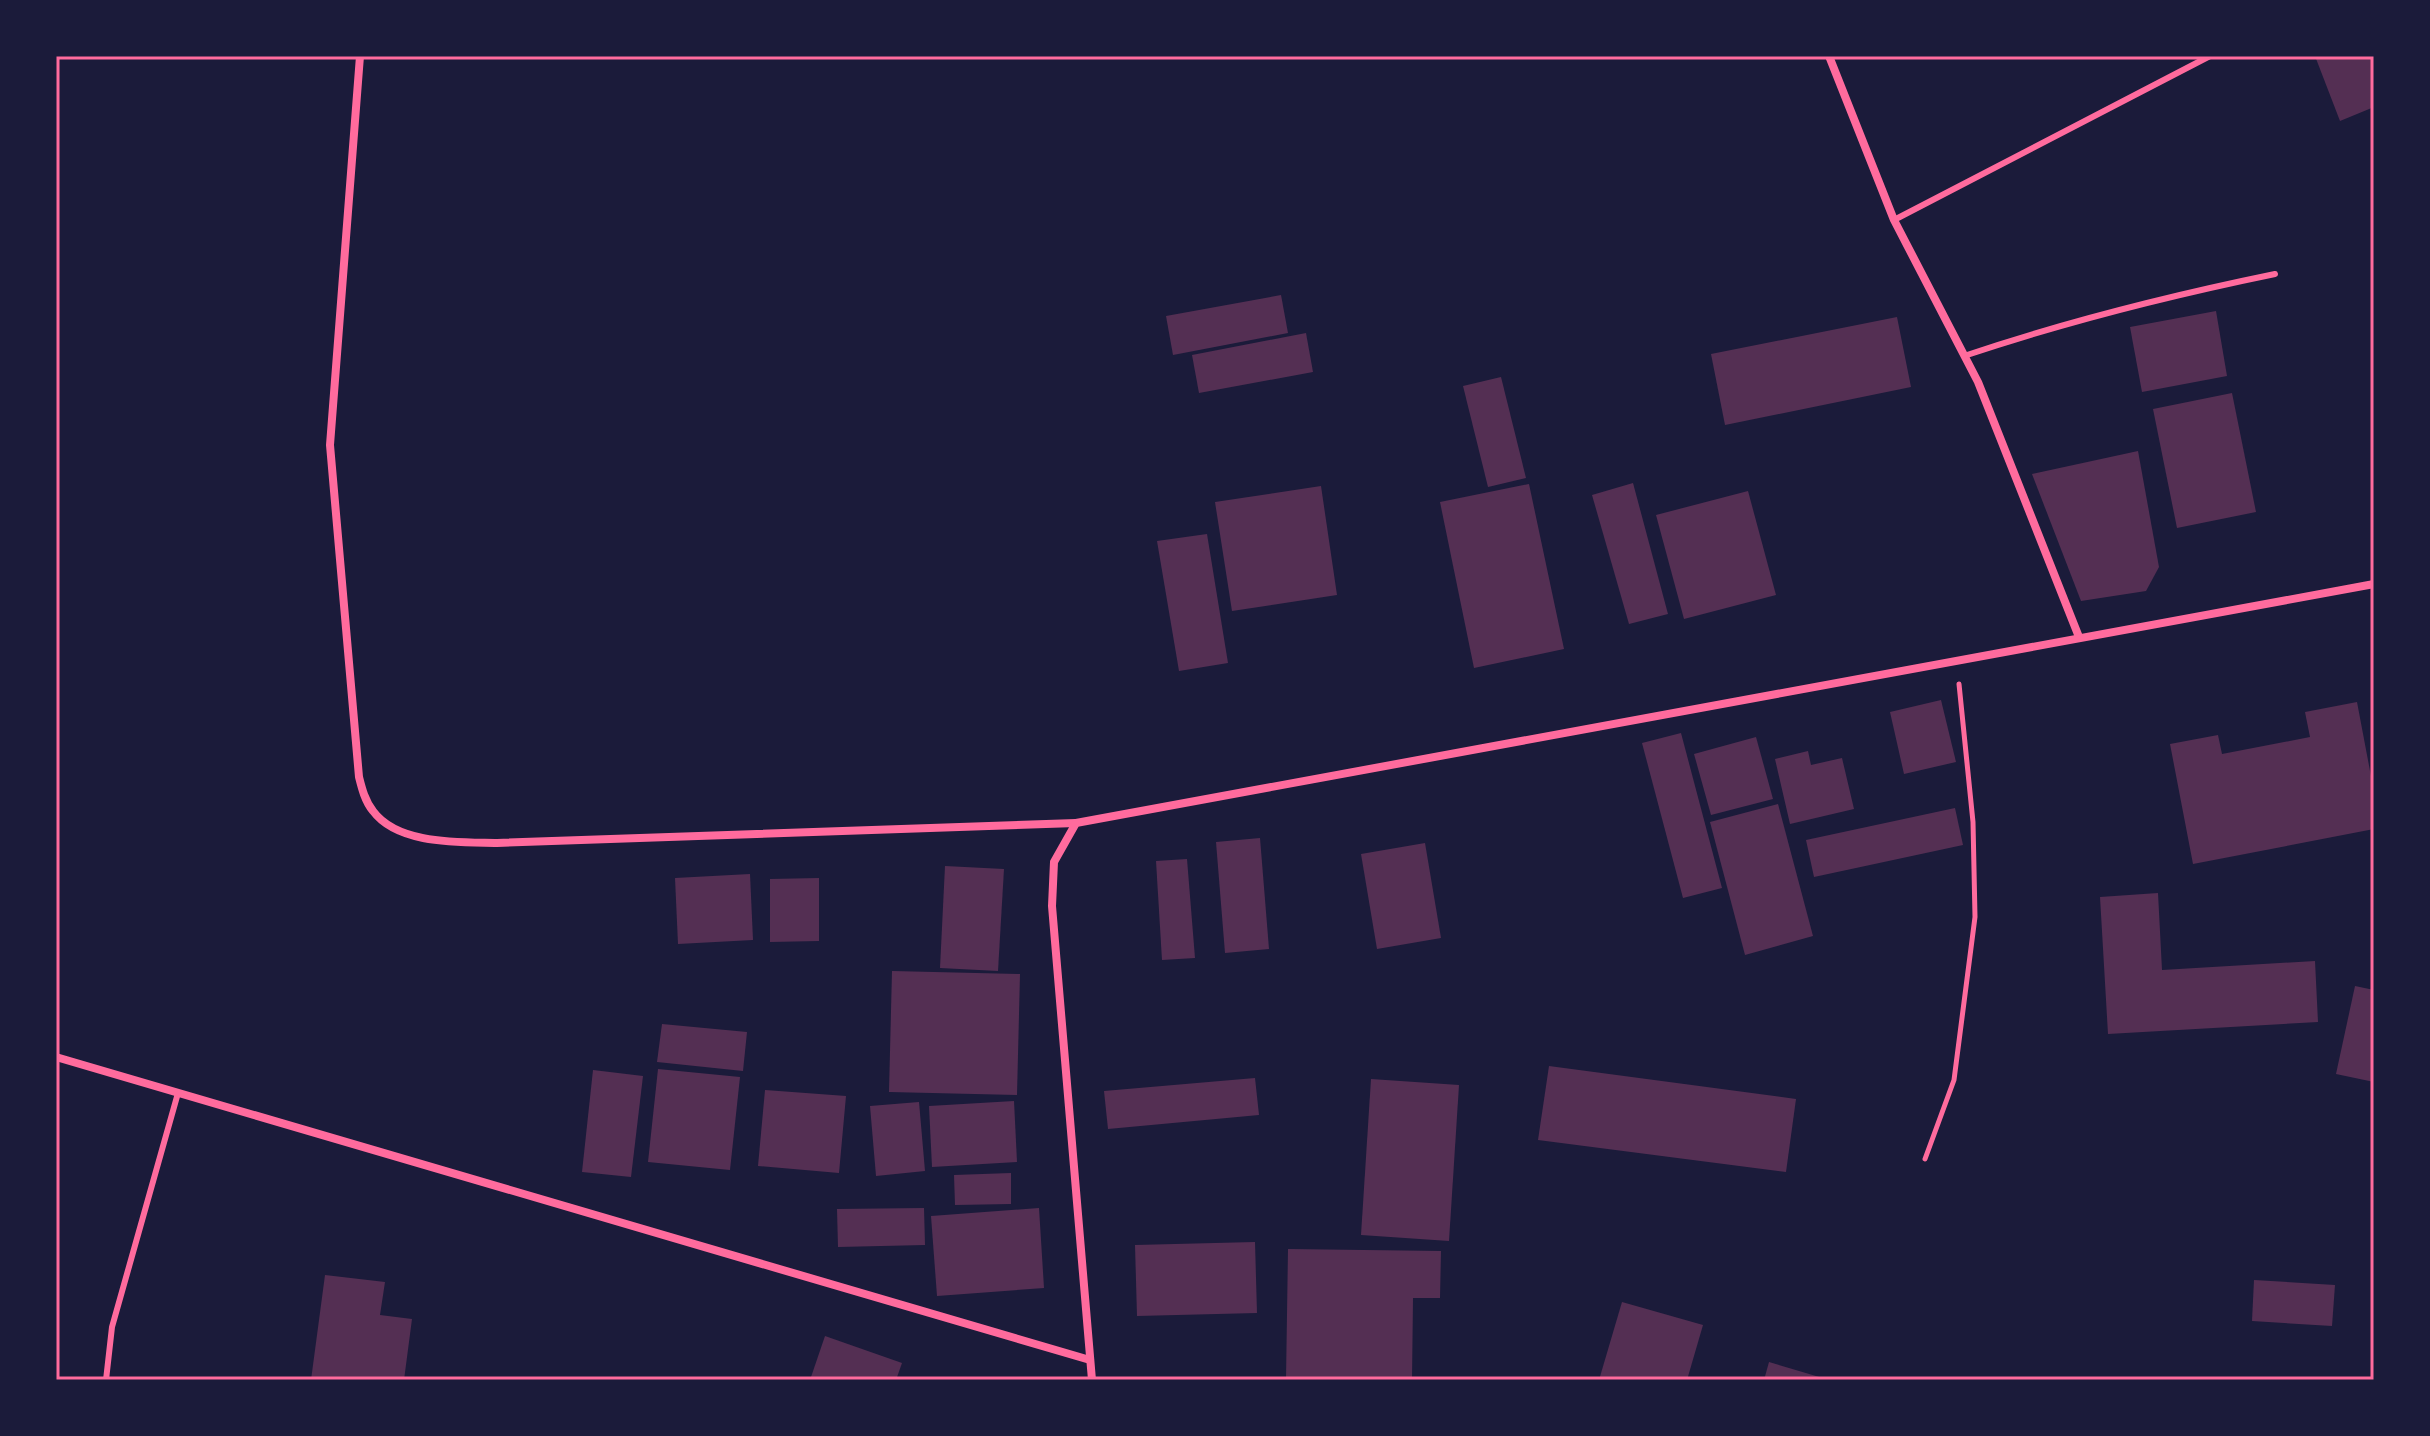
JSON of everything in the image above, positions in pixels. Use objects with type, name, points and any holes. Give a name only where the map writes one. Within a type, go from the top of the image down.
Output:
[{"type":"street","points":[[360,56],[330,445],[359,777],[364,797],[374,814],[396,829],[434,841],[497,843],[1076,823],[2374,584]]},
{"type":"street","points":[[1829,56],[1894,220],[1978,382],[2079,637]]},
{"type":"street","points":[[1076,823],[1054,862],[1052,906],[1092,1380]]},
{"type":"street","points":[[56,1057],[1090,1360]]},
{"type":"lane","points":[[1894,220],[2210,56]]},
{"type":"lane","points":[[1964,356],[2161,297],[2275,274]]},
{"type":"lane","points":[[106,1380],[112,1327],[178,1093]]},
{"type":"path","points":[[1925,1159],[1954,1080],[1975,917],[1973,822],[1956,660]]},
{"type":"building","points":[[2315,56],[2374,56],[2374,107],[2340,121]]},
{"type":"building","points":[[1281,295],[1288,333],[1173,355],[1166,316]]},
{"type":"building","points":[[2216,311],[2227,376],[2142,392],[2130,327]]},
{"type":"building","points":[[1897,317],[1911,387],[1725,425],[1711,354]]},
{"type":"building","points":[[1306,333],[1313,372],[1199,393],[1192,355]]},
{"type":"building","points":[[1501,377],[1526,478],[1488,487],[1463,386]]},
{"type":"building","points":[[2232,393],[2256,512],[2177,528],[2153,409]]},
{"type":"building","points":[[2138,451],[2159,567],[2146,591],[2081,601],[2032,474]]},
{"type":"building","points":[[1633,483],[1668,614],[1629,624],[1592,495]]},
{"type":"building","points":[[1529,484],[1564,649],[1474,668],[1440,502]]},
{"type":"building","points":[[1321,486],[1337,595],[1232,611],[1215,502]]},
{"type":"building","points":[[1748,491],[1776,595],[1684,619],[1656,515]]},
{"type":"building","points":[[1207,534],[1228,663],[1179,671],[1157,541]]},
{"type":"building","points":[[1941,700],[1956,762],[1904,774],[1890,712]]},
{"type":"building","points":[[2357,702],[2374,792],[2374,829],[2193,864],[2170,744],[2218,735],[2222,754],[2310,737],[2305,712]]},
{"type":"building","points":[[1681,733],[1722,888],[1683,898],[1642,743]]},
{"type":"building","points":[[1756,737],[1773,799],[1711,815],[1694,754]]},
{"type":"building","points":[[1808,751],[1811,765],[1842,758],[1854,809],[1790,824],[1775,759]]},
{"type":"building","points":[[1778,804],[1813,936],[1745,955],[1710,822]]},
{"type":"building","points":[[1955,808],[1963,845],[1814,877],[1806,840]]},
{"type":"building","points":[[1260,838],[1269,949],[1225,953],[1216,842]]},
{"type":"building","points":[[1425,843],[1441,938],[1377,949],[1361,854]]},
{"type":"building","points":[[1187,859],[1195,958],[1162,960],[1156,861]]},
{"type":"building","points":[[945,866],[1004,869],[998,971],[940,968]]},
{"type":"building","points":[[750,874],[753,940],[678,944],[675,878]]},
{"type":"building","points":[[819,878],[819,941],[770,942],[770,879]]},
{"type":"building","points":[[2158,893],[2162,970],[2315,961],[2318,1022],[2108,1034],[2100,897]]},
{"type":"building","points":[[892,971],[1020,974],[1017,1095],[889,1092]]},
{"type":"building","points":[[2355,986],[2374,990],[2374,1082],[2336,1074]]},
{"type":"building","points":[[662,1024],[747,1032],[743,1071],[657,1062]]},
{"type":"building","points":[[1549,1066],[1796,1099],[1786,1172],[1538,1140]]},
{"type":"building","points":[[658,1069],[740,1077],[730,1170],[648,1162]]},
{"type":"building","points":[[593,1070],[643,1076],[631,1177],[582,1172]]},
{"type":"building","points":[[1255,1078],[1259,1115],[1108,1129],[1104,1091]]},
{"type":"building","points":[[1371,1079],[1459,1085],[1449,1241],[1361,1235]]},
{"type":"building","points":[[765,1090],[846,1096],[839,1173],[758,1166]]},
{"type":"building","points":[[1014,1101],[1017,1162],[932,1167],[929,1106]]},
{"type":"building","points":[[919,1102],[925,1171],[876,1176],[870,1106]]},
{"type":"building","points":[[1011,1173],[1011,1204],[955,1205],[954,1175]]},
{"type":"building","points":[[924,1208],[925,1245],[838,1247],[837,1209]]},
{"type":"building","points":[[1039,1208],[1044,1288],[937,1296],[931,1216]]},
{"type":"building","points":[[1255,1242],[1257,1313],[1137,1316],[1135,1245]]},
{"type":"building","points":[[1288,1249],[1441,1251],[1440,1298],[1413,1298],[1412,1380],[1286,1380]]},
{"type":"building","points":[[325,1275],[385,1282],[380,1315],[412,1319],[404,1380],[311,1380]]},
{"type":"building","points":[[2254,1280],[2335,1285],[2332,1326],[2252,1321]]},
{"type":"building","points":[[1622,1302],[1703,1325],[1687,1380],[1599,1380]]},
{"type":"building","points":[[825,1336],[902,1363],[896,1380],[810,1380]]},
{"type":"building","points":[[1769,1362],[1826,1379],[1826,1380],[1764,1380]]}]
